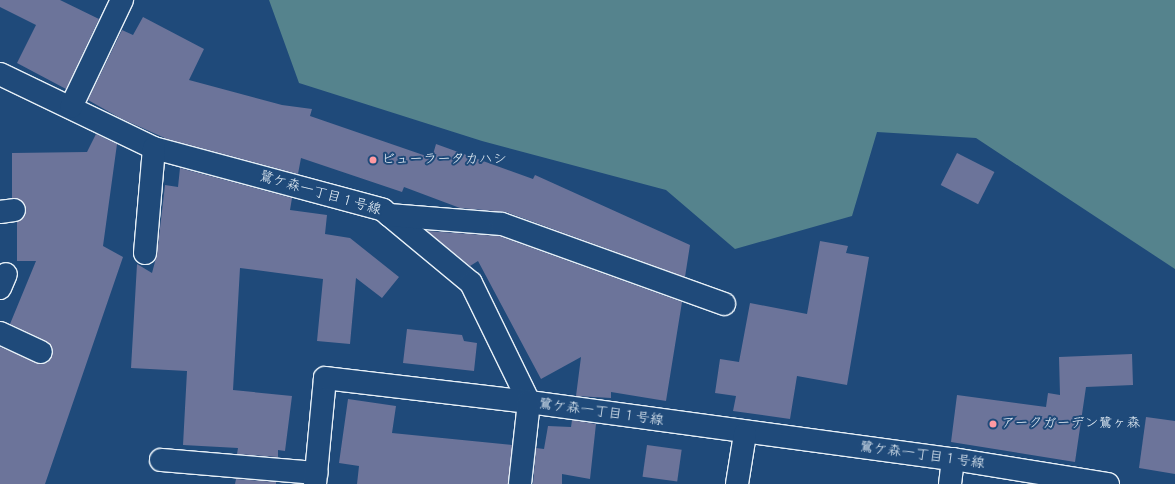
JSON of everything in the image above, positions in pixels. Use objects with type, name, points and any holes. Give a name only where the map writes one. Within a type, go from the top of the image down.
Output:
[{"type":"street","points":[[72,107],[122,0]]},
{"type":"street","name":"鷺ケ森一丁目１号線","points":[[0,74],[72,107],[154,148],[383,210],[471,283],[529,402],[745,434],[953,459],[1108,484]]},
{"type":"street","points":[[145,253],[154,148]]},
{"type":"street","points":[[389,215],[502,224],[724,304]]},
{"type":"street","points":[[0,334],[41,352]]},
{"type":"street","points":[[160,460],[315,479],[325,378],[529,402],[520,484]]},
{"type":"street","points":[[738,484],[745,434]]},
{"type":"street","points":[[950,484],[953,459]]},
{"type":"green space","points":[[269,0],[1175,0],[1175,269],[976,138],[877,132],[852,216],[735,249],[666,190],[482,141],[299,83]]},
{"type":"building","points":[[0,0],[60,0],[99,19],[66,89],[17,63],[36,25],[0,7]]},
{"type":"building","points":[[143,17],[204,49],[189,80],[282,105],[312,109],[310,116],[432,158],[436,144],[533,179],[535,175],[690,245],[685,277],[506,212],[460,208],[404,187],[402,192],[301,158],[298,174],[167,139],[120,118],[88,100],[122,30],[133,35]]},
{"type":"building","points":[[96,134],[117,144],[103,246],[123,257],[45,484],[0,484],[0,347],[42,364],[48,362],[53,351],[46,341],[10,324],[36,261],[17,261],[17,222],[25,215],[26,209],[19,199],[12,198],[12,153],[87,152]]},
{"type":"building","points":[[957,153],[994,172],[978,204],[941,185]]},
{"type":"building","points":[[180,168],[292,198],[290,210],[327,215],[325,234],[350,238],[399,277],[382,298],[356,278],[350,344],[317,341],[323,279],[240,268],[233,390],[292,396],[285,451],[278,450],[278,457],[237,454],[238,448],[183,445],[187,371],[131,368],[137,264],[152,273],[157,254],[165,185],[178,187]]},
{"type":"building","points":[[427,231],[499,236],[682,302],[666,401],[611,392],[611,398],[576,396],[581,357],[541,379],[478,261],[470,266]]},
{"type":"building","points":[[820,241],[848,246],[846,253],[869,257],[847,385],[797,376],[790,419],[733,411],[736,396],[715,393],[720,359],[739,362],[750,303],[807,314]]},
{"type":"building","points":[[407,329],[462,335],[464,341],[477,343],[474,371],[403,363]]},
{"type":"building","points":[[1132,354],[1133,385],[1086,387],[1075,462],[951,442],[957,395],[1046,407],[1048,393],[1060,395],[1059,357]]},
{"type":"building","points":[[348,399],[396,406],[392,433],[512,445],[508,484],[357,484],[359,466],[339,463]]},
{"type":"building","points":[[1146,417],[1175,421],[1175,474],[1139,468]]},
{"type":"building","points":[[572,420],[596,424],[590,479],[562,474],[562,484],[533,484],[536,448],[544,449],[548,426],[571,427]]},
{"type":"building","points":[[647,445],[682,450],[677,482],[643,477]]},
{"type":"building","points":[[236,479],[276,482],[276,484],[235,484]]},
{"type":"place","name":"ビューラータカハシ","points":[[373,160]]},
{"type":"place","name":"アークガーデン鷺ヶ森","points":[[993,424]]}]
